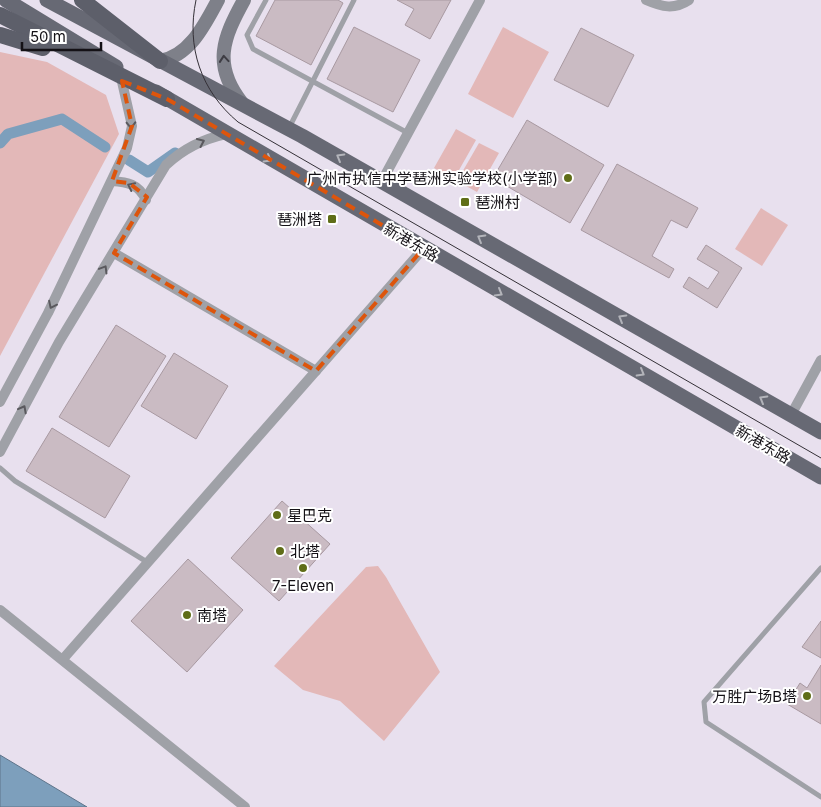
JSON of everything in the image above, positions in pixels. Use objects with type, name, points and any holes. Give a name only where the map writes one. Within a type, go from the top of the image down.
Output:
[{"type":"highway","points":[[82,0],[160,61]]},
{"type":"highway","points":[[0,15],[167,99]]},
{"type":"highway","points":[[0,35],[121,75]]},
{"type":"main road","points":[[6,0],[121,75]]},
{"type":"main road","points":[[47,0],[288,128],[821,432]]},
{"type":"main road","points":[[160,61],[175,58],[187,47],[201,30],[218,0]]},
{"type":"main road","points":[[242,103],[228,80],[223,53],[225,37],[244,0]]},
{"type":"main road","name":"新港东路","points":[[167,99],[423,249],[821,477]]},
{"type":"street","points":[[382,181],[480,0]]},
{"type":"street","points":[[646,0],[671,8],[682,5],[689,0]]},
{"type":"street","points":[[0,402],[48,313],[127,148],[132,126],[121,75]]},
{"type":"street","points":[[0,452],[59,342],[114,254],[166,165],[175,156],[204,140],[226,134]]},
{"type":"street","points":[[112,181],[136,186],[146,200]]},
{"type":"street","points":[[63,659],[423,249]]},
{"type":"street","points":[[114,254],[316,371]]},
{"type":"street","points":[[791,414],[821,360]]},
{"type":"street","points":[[0,610],[245,807]]},
{"type":"lane","points":[[266,0],[247,35],[253,49],[408,133]]},
{"type":"lane","points":[[288,128],[354,0]]},
{"type":"lane","points":[[0,468],[15,481],[148,562]]},
{"type":"lane","points":[[821,568],[704,702],[706,722],[821,797]]},
{"type":"highlighted area","points":[[122,81],[167,99],[423,249],[316,371],[114,253],[147,197],[129,183],[112,181],[132,126]]},
{"type":"shaded area","points":[[503,27],[549,52],[513,118],[468,94]]},
{"type":"shaded area","points":[[0,52],[47,62],[106,95],[119,134],[0,356]]},
{"type":"shaded area","points":[[456,129],[476,140],[454,179],[434,168]]},
{"type":"shaded area","points":[[479,143],[499,153],[477,192],[457,181]]},
{"type":"shaded area","points":[[761,208],[788,225],[762,266],[735,249]]},
{"type":"shaded area","points":[[378,566],[440,672],[384,741],[340,701],[303,690],[274,666],[366,567]]},
{"type":"water","points":[[0,755],[87,807],[0,807]]},
{"type":"building","points":[[275,0],[338,0],[343,3],[311,65],[256,36]]},
{"type":"building","points":[[397,0],[451,0],[430,39],[405,25],[414,9]]},
{"type":"building","points":[[354,27],[420,60],[393,112],[327,79]]},
{"type":"building","points":[[581,28],[634,55],[608,107],[554,80]]},
{"type":"building","points":[[527,120],[604,165],[570,223],[493,178]]},
{"type":"building","points":[[617,164],[698,208],[687,228],[671,220],[652,256],[674,269],[669,278],[581,230]]},
{"type":"building","points":[[706,245],[742,268],[717,308],[683,287],[689,277],[708,289],[719,272],[697,259]]},
{"type":"building","points":[[116,325],[166,356],[109,447],[59,417]]},
{"type":"building","points":[[174,353],[228,386],[196,439],[141,406]]},
{"type":"building","points":[[52,428],[130,476],[105,518],[26,471]]},
{"type":"building","name":"北塔","points":[[282,501],[330,544],[279,601],[231,558]]},
{"type":"building","name":"南塔","points":[[188,559],[243,610],[187,672],[131,621]]},
{"type":"building","points":[[821,621],[821,658],[802,647]]},
{"type":"building","name":"万胜广场B塔","points":[[821,665],[821,724],[787,704],[800,683],[807,688]]},
{"type":"waterway","points":[[0,143],[8,134],[62,119],[105,147]]},
{"type":"waterway","points":[[129,160],[148,172],[175,153]]},
{"type":"tram line","points":[[196,0],[193,17],[193,35],[199,67],[214,96],[238,122],[821,458]]},
{"type":"place","name":"广州市执信中学琶洲实验学校(小学部)","points":[[568,178]]},
{"type":"place","name":"琶洲村","points":[[465,202]]},
{"type":"place","name":"琶洲塔","points":[[332,219]]},
{"type":"place","name":"星巴克","points":[[277,515]]},
{"type":"place","name":"北塔","points":[[280,551]]},
{"type":"place","name":"7-Eleven","points":[[303,568]]},
{"type":"place","name":"南塔","points":[[187,615]]},
{"type":"place","name":"万胜广场B塔","points":[[807,696]]}]
